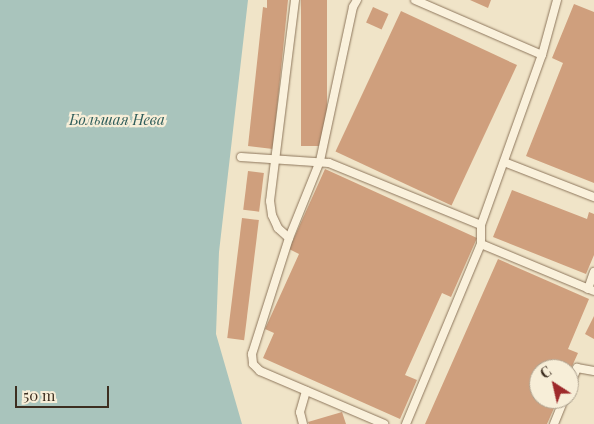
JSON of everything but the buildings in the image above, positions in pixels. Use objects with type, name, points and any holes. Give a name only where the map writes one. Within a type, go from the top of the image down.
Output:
[{"type":"lane","points":[[289,238],[278,228],[272,215],[270,201],[278,159],[295,0]]},
{"type":"lane","points":[[357,0],[353,7],[320,161],[289,238],[252,354],[253,364],[260,371],[384,424]]},
{"type":"lane","points":[[415,0],[542,55]]},
{"type":"lane","points":[[406,424],[481,244],[481,225],[542,55],[557,0]]},
{"type":"lane","points":[[241,157],[320,161],[481,225]]},
{"type":"lane","points":[[504,162],[594,197]]},
{"type":"lane","points":[[481,244],[591,290],[594,272]]},
{"type":"lane","points":[[579,368],[594,371]]},
{"type":"lane","points":[[303,424],[300,412],[306,391]]},
{"type":"lane","points":[[554,424],[560,409]]},
{"type":"water","name":"Большая Нева","points":[[0,0],[248,0],[219,252],[216,334],[242,424],[0,424]]}]
